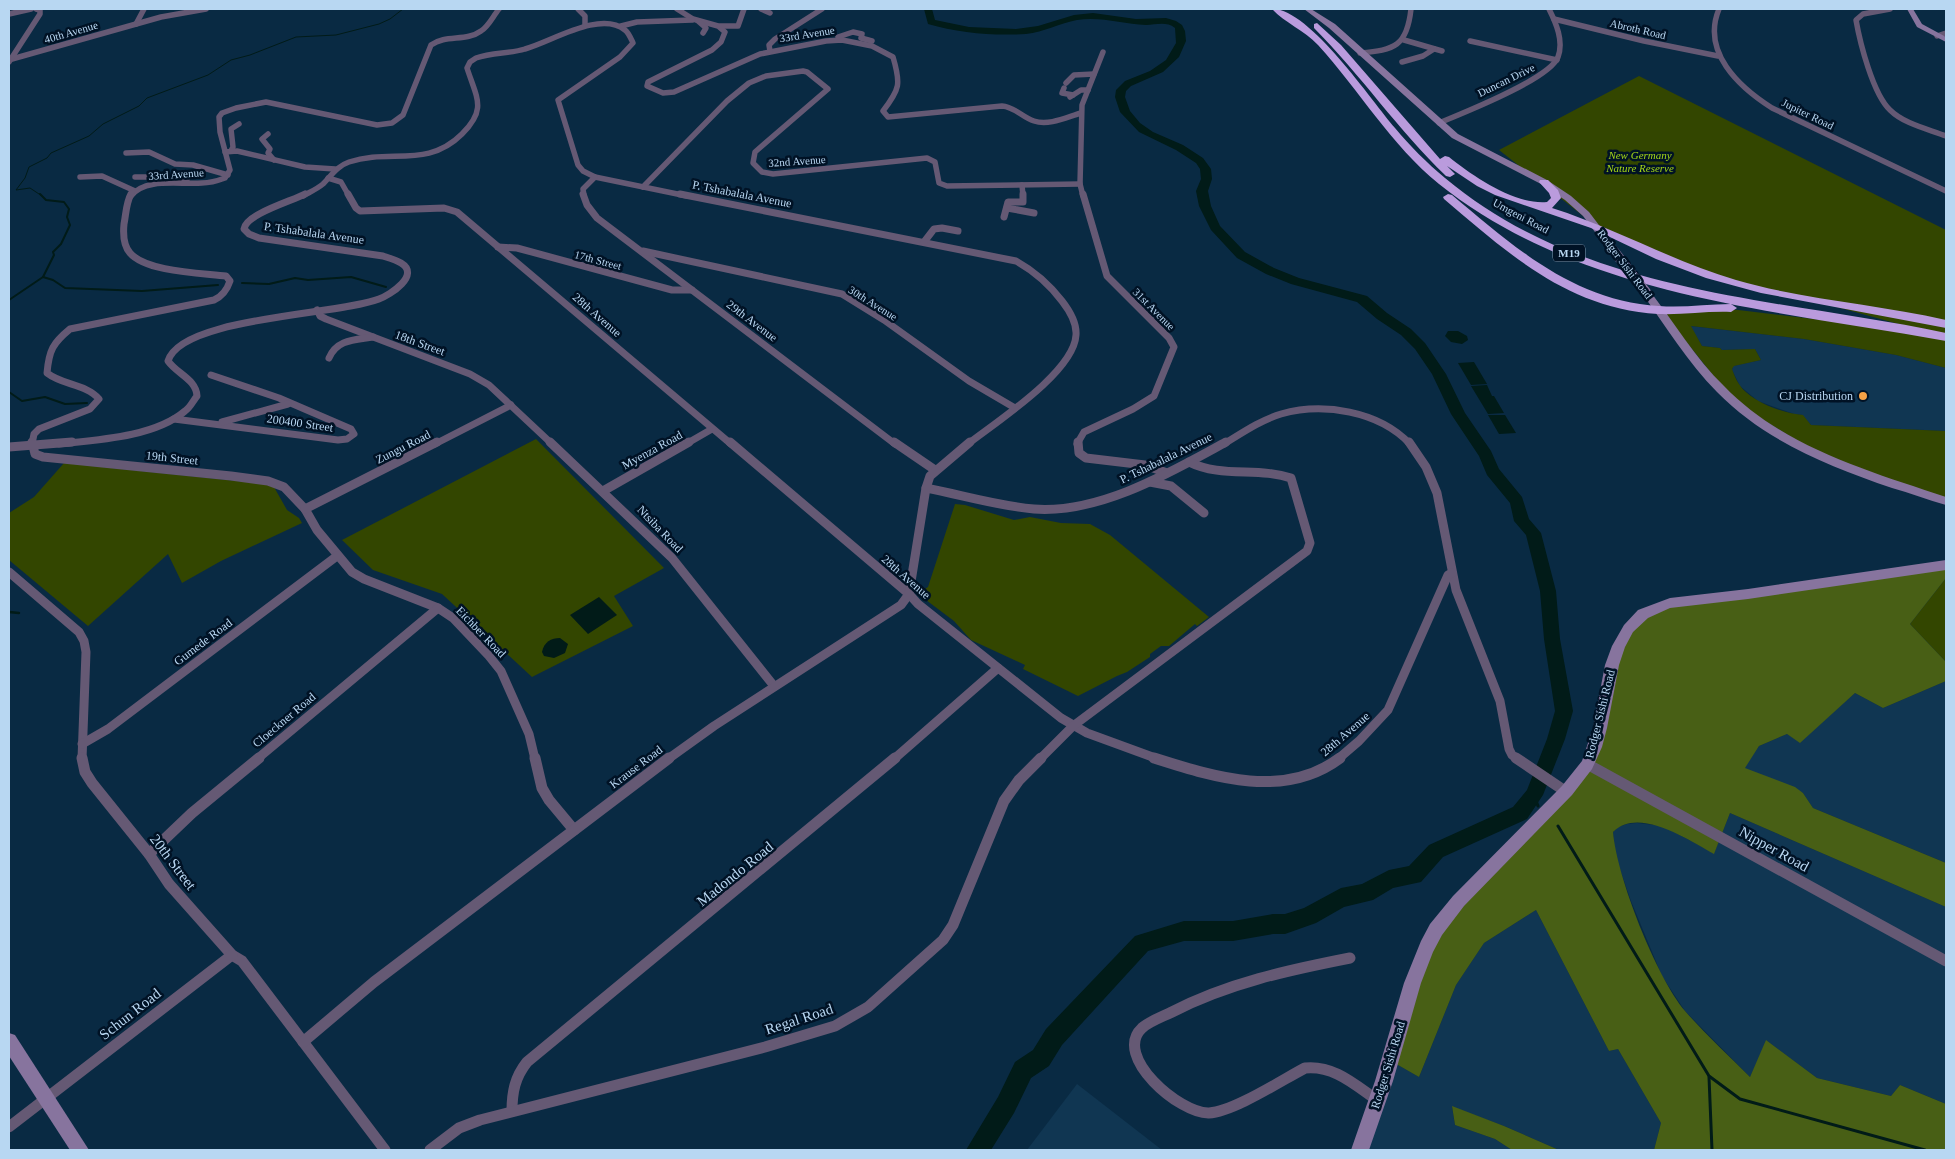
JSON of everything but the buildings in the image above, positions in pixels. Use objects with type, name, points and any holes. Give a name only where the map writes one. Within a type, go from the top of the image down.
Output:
[{"type":"highway","name":"Umgeni Road","points":[[1276,9],[1302,26],[1320,42],[1416,156],[1457,193],[1506,223],[1580,258],[1639,278],[1712,297],[1946,334]]},
{"type":"highway","name":"Umgeni Road","points":[[1291,9],[1327,35],[1430,155],[1456,180],[1510,214],[1567,243],[1632,266],[1692,283],[1896,317],[1946,334]]},
{"type":"highway","points":[[1358,71],[1450,164],[1486,187],[1528,205],[1596,226],[1681,265],[1756,288],[1895,312],[1946,324]]},
{"type":"highway","points":[[1363,94],[1389,134],[1422,173],[1537,270],[1563,285],[1592,297],[1618,304],[1660,310],[1729,308],[1946,334]]},
{"type":"highway","points":[[1528,205],[1546,206],[1555,202],[1554,192],[1544,182]]},
{"type":"highway","points":[[1613,250],[1623,245],[1636,246]]},
{"type":"street","points":[[9,14],[30,9]]},
{"type":"street","points":[[10,60],[40,14],[40,10],[36,9]]},
{"type":"street","points":[[136,24],[144,9]]},
{"type":"street","name":"40th Avenue","points":[[10,60],[136,24],[206,9]]},
{"type":"street","points":[[226,177],[230,170],[228,151],[218,120],[220,115],[229,110],[266,102],[377,125],[393,122],[403,115],[431,45],[440,39],[478,33],[499,9]]},
{"type":"street","points":[[578,9],[585,16],[586,25]]},
{"type":"street","points":[[677,9],[706,28],[703,33]]},
{"type":"street","points":[[621,26],[636,22],[695,20],[732,28],[738,27],[742,23],[744,9]]},
{"type":"street","points":[[761,9],[770,13]]},
{"type":"street","points":[[770,51],[769,45],[775,39],[822,9]]},
{"type":"street","name":"Rodger Sishi Road","points":[[1307,9],[1332,26],[1439,123],[1471,145],[1544,182],[1568,198],[1596,226],[1707,374],[1735,404],[1754,420],[1798,445],[1830,459],[1946,501]]},
{"type":"street","points":[[1360,53],[1392,49],[1404,40],[1411,9]]},
{"type":"street","points":[[1470,41],[1557,60],[1560,49],[1554,19],[1549,9]]},
{"type":"street","points":[[1718,56],[1713,21],[1719,9]]},
{"type":"street","points":[[1890,9],[1863,14],[1856,20],[1866,59],[1884,103],[1893,113],[1946,136]]},
{"type":"street","points":[[1910,9],[1919,26],[1946,40]]},
{"type":"street","name":"Abroth Road","points":[[1554,19],[1644,41],[1718,56]]},
{"type":"street","name":"P. Tshabalala Avenue","points":[[32,445],[129,435],[174,419],[191,406],[195,401],[197,392],[194,384],[172,367],[168,361],[177,346],[203,334],[317,310],[367,302],[382,298],[398,287],[406,277],[407,269],[404,265],[389,257],[260,238],[247,234],[243,226],[251,218],[308,193],[343,164],[362,158],[417,156],[446,148],[476,118],[478,111],[467,68],[470,62],[486,55],[526,49],[559,34],[586,25],[604,23],[621,26],[628,31],[632,38],[633,43],[630,49],[568,90],[558,100],[578,165],[583,172],[595,177],[643,187],[1021,263],[1032,270],[1051,288],[1069,313],[1075,326],[1076,336],[1067,356],[1050,379],[935,470],[930,476],[926,488],[1032,510],[1046,511],[1098,501],[1150,482],[1276,416],[1295,410],[1331,408],[1342,410],[1380,424],[1399,434],[1408,442],[1427,469],[1442,512],[1452,573],[1468,623],[1500,704],[1508,746],[1512,755],[1559,787]]},
{"type":"street","name":"33rd Avenue","points":[[719,26],[725,32],[717,46],[648,82],[647,86],[663,93],[674,92],[736,63],[770,51],[826,41],[847,40],[880,49],[891,55],[900,88],[895,98],[883,111],[888,117],[1006,106],[1017,110],[1033,120],[1044,122],[1081,113]]},
{"type":"street","points":[[826,41],[855,32],[863,35],[862,38],[872,41]]},
{"type":"street","points":[[1937,36],[1946,33]]},
{"type":"street","points":[[1404,40],[1442,51]]},
{"type":"street","points":[[1402,62],[1423,56],[1434,49]]},
{"type":"street","name":"31st Avenue","points":[[1102,52],[1081,113],[1080,184],[1107,276],[1168,338],[1174,348],[1154,396],[1133,409],[1084,432],[1078,439],[1076,448],[1080,455],[1086,458],[1145,465],[1167,473]]},
{"type":"street","name":"Jupiter Road","points":[[1718,56],[1754,95],[1772,108],[1946,191]]},
{"type":"street","name":"Duncan Drive","points":[[1439,123],[1539,75],[1551,67],[1557,60]]},
{"type":"street","name":"32nd Avenue","points":[[643,187],[742,88],[766,76],[800,71],[807,72],[828,88],[755,152],[753,163],[762,172],[773,174],[927,158],[935,162],[938,181],[943,186],[1080,184]]},
{"type":"street","points":[[1088,90],[1081,90],[1073,95],[1062,93],[1074,75],[1085,76],[1094,74]]},
{"type":"street","points":[[1073,95],[1073,90],[1085,76]]},
{"type":"street","points":[[218,120],[242,112]]},
{"type":"street","points":[[228,151],[233,147],[231,129],[239,124]]},
{"type":"street","points":[[268,134],[262,139],[270,149],[268,153],[274,161]]},
{"type":"street","points":[[228,151],[306,167],[335,170]]},
{"type":"street","points":[[126,153],[149,152],[175,164],[193,165],[226,177]]},
{"type":"street","points":[[80,177],[102,176],[134,191]]},
{"type":"street","points":[[134,177],[174,177],[200,180],[226,177]]},
{"type":"street","name":"33rd Avenue","points":[[32,445],[34,434],[39,428],[90,409],[99,399],[95,394],[66,385],[47,373],[52,349],[60,335],[70,329],[81,326],[210,301],[220,298],[228,288],[230,281],[226,276],[152,266],[138,261],[125,243],[123,228],[129,198],[134,191],[149,186],[207,183],[226,177]]},
{"type":"street","name":"29th Avenue","points":[[595,177],[583,189],[588,209],[913,457],[935,470]]},
{"type":"street","name":"28th Avenue","points":[[328,178],[342,182],[358,210],[450,209],[460,214],[909,594],[918,604],[1073,726],[1126,748],[1181,766],[1251,782],[1289,781],[1314,773],[1356,743],[1379,722],[1388,710],[1448,575],[1452,573]]},
{"type":"street","points":[[1004,217],[1009,202],[1023,202],[1022,186]]},
{"type":"street","points":[[1007,208],[1034,212]]},
{"type":"street","points":[[924,242],[934,229],[958,230]]},
{"type":"street","name":"17th Street","points":[[498,247],[517,248],[672,290],[692,290]]},
{"type":"street","name":"30th Avenue","points":[[640,250],[842,294],[884,320],[969,381],[1015,408]]},
{"type":"street","name":"18th Street","points":[[317,310],[322,317],[478,378],[511,405]]},
{"type":"street","points":[[329,358],[331,350],[341,342],[374,337]]},
{"type":"street","name":"200400 Street","points":[[174,419],[338,440],[347,439],[354,434],[352,429],[211,374]]},
{"type":"street","points":[[217,424],[288,404]]},
{"type":"street","name":"Ntsiba Road","points":[[511,405],[603,490],[672,558],[774,686]]},
{"type":"street","name":"Zungu Road","points":[[305,509],[511,405]]},
{"type":"street","name":"Myenza Road","points":[[603,490],[712,429]]},
{"type":"street","points":[[9,448],[32,445]]},
{"type":"street","name":"19th Street","points":[[32,445],[35,454],[43,457],[153,466],[268,481],[284,487],[305,509]]},
{"type":"street","points":[[1073,726],[1296,561],[1309,547],[1294,483],[1291,478],[1272,474],[1215,469],[1189,462]]},
{"type":"street","points":[[1150,482],[1171,486],[1204,513]]},
{"type":"street","points":[[909,594],[926,488]]},
{"type":"street","name":"Eichber Road","points":[[305,509],[317,530],[337,556],[357,576],[438,608],[461,626],[489,656],[501,671],[529,734],[542,788],[548,800],[574,830]]},
{"type":"street","name":"Gumede Road","points":[[82,744],[108,729],[337,556]]},
{"type":"street","name":"Rodger Sishi Road","points":[[1360,1150],[1378,1100],[1412,986],[1434,933],[1458,900],[1518,842],[1559,787],[1587,764],[1598,730],[1613,662],[1620,644],[1635,621],[1650,610],[1677,602],[1718,599],[1946,565]]},
{"type":"street","name":"20th Street","points":[[9,572],[79,632],[84,640],[86,652],[82,761],[92,783],[149,854],[170,884],[232,955],[242,961],[385,1150]]},
{"type":"street","name":"Krause Road","points":[[303,1042],[374,982],[649,772],[774,686],[894,610],[909,594]]},
{"type":"street","name":"Cloeckner Road","points":[[149,854],[192,813],[438,608]]},
{"type":"street","name":"Madondo Road","points":[[512,1111],[512,1086],[515,1078],[527,1062],[800,840],[908,749],[998,668]]},
{"type":"street","name":"Regal Road","points":[[430,1150],[460,1128],[480,1120],[814,1033],[835,1026],[868,1006],[919,962],[949,932],[1009,792],[1073,726]]},
{"type":"street","name":"Nipper Road","points":[[1587,764],[1946,961]]},
{"type":"street","name":"Schun Road","points":[[46,1098],[232,955]]},
{"type":"street","points":[[1350,958],[1227,987],[1175,1010],[1144,1027],[1135,1039],[1134,1048],[1136,1058],[1142,1069],[1161,1088],[1198,1113],[1218,1112],[1305,1068],[1313,1066],[1333,1071],[1378,1100]]},
{"type":"street","points":[[9,1041],[80,1150]]},
{"type":"street","points":[[9,1127],[46,1098]]},
{"type":"shaded area","points":[[1690,326],[1804,339],[1896,355],[1946,368],[1946,431],[1811,425],[1802,415],[1758,401],[1740,386],[1732,370],[1733,366],[1761,360],[1755,349],[1722,350],[1720,348],[1702,346]]},
{"type":"shaded area","points":[[1448,331],[1458,331],[1467,336],[1468,340],[1462,344],[1451,342],[1445,336]]},
{"type":"shaded area","points":[[1474,362],[1487,384],[1471,385],[1458,363]]},
{"type":"shaded area","points":[[1487,385],[1504,413],[1488,414],[1471,386]]},
{"type":"shaded area","points":[[1488,415],[1505,415],[1516,433],[1499,434]]},
{"type":"shaded area","points":[[599,597],[617,615],[588,634],[570,615]]},
{"type":"shaded area","points":[[560,638],[568,644],[565,653],[554,658],[544,656],[542,652],[546,643]]},
{"type":"shaded area","points":[[1946,681],[1946,863],[1813,808],[1803,793],[1744,768],[1759,746],[1787,734],[1800,742],[1855,693],[1883,708]]},
{"type":"shaded area","points":[[1730,813],[1946,907],[1946,1104],[1900,1085],[1891,1096],[1817,1078],[1767,1041],[1750,1077],[1685,1011],[1662,976],[1631,901],[1614,852],[1613,832],[1618,827],[1627,824],[1637,823],[1663,826],[1714,853]]},
{"type":"shaded area","points":[[1536,910],[1609,1051],[1618,1049],[1661,1123],[1654,1150],[1559,1150],[1504,1126],[1452,1107],[1455,1125],[1495,1139],[1512,1150],[1362,1150],[1391,1061],[1419,1077],[1456,985],[1484,943]]},
{"type":"shaded area","points":[[1077,1084],[1162,1150],[1027,1150]]},
{"type":"green space","name":"New Germany Nature Reserve","points":[[1639,76],[1946,230],[1946,337],[1793,295],[1709,275],[1596,226],[1499,150]]},
{"type":"green space","points":[[1730,309],[1881,327],[1946,338],[1946,368],[1896,355],[1804,339],[1691,326],[1702,346],[1720,348],[1722,350],[1755,349],[1761,360],[1734,366],[1732,369],[1739,384],[1759,401],[1786,412],[1803,415],[1811,425],[1946,431],[1946,500],[1870,475],[1818,453],[1735,403],[1661,310]]},
{"type":"green space","points":[[536,439],[664,568],[614,596],[633,626],[532,677],[442,594],[373,570],[342,540]]},
{"type":"green space","points":[[64,463],[265,484],[274,487],[287,510],[299,518],[302,523],[221,561],[182,583],[168,554],[88,626],[9,560],[9,513],[34,497]]},
{"type":"green space","points":[[955,504],[965,505],[1014,520],[1030,517],[1061,523],[1090,524],[1110,535],[1209,617],[1197,626],[1195,624],[1169,646],[1161,646],[1150,654],[1150,657],[1127,672],[1078,696],[1023,669],[1025,665],[971,640],[954,621],[922,597],[923,590],[928,587]]},
{"type":"green space","points":[[1943,566],[1946,569],[1946,578],[1910,624],[1946,662],[1946,681],[1883,708],[1855,693],[1800,743],[1787,734],[1759,746],[1745,768],[1795,787],[1803,793],[1813,808],[1946,863],[1946,907],[1730,813],[1714,854],[1678,834],[1649,824],[1636,822],[1623,825],[1613,832],[1616,851],[1630,900],[1662,975],[1685,1011],[1750,1077],[1766,1040],[1817,1078],[1891,1096],[1900,1085],[1946,1104],[1946,1150],[1654,1150],[1661,1123],[1618,1049],[1609,1051],[1536,910],[1484,943],[1456,985],[1419,1077],[1391,1061],[1434,934],[1588,766],[1609,681],[1629,631],[1658,608]]},
{"type":"green space","points":[[1946,578],[1946,662],[1910,624]]},
{"type":"green space","points":[[1452,1106],[1559,1150],[1512,1150],[1495,1139],[1455,1125]]},
{"type":"waterway","points":[[42,196],[30,188],[16,190],[25,178],[29,167],[47,158],[51,153],[89,136],[103,124],[139,106],[147,98],[208,75],[231,60],[250,55],[296,37],[336,35],[379,24],[390,19],[403,9]]},
{"type":"waterway","points":[[928,9],[931,22],[985,31],[1029,31],[1074,17],[1086,16],[1136,22],[1166,21],[1179,27],[1181,43],[1170,62],[1154,73],[1127,84],[1121,90],[1121,104],[1125,112],[1130,119],[1149,134],[1190,153],[1199,160],[1205,169],[1207,179],[1202,191],[1205,206],[1215,227],[1241,255],[1270,271],[1295,281],[1362,299],[1382,316],[1406,332],[1420,346],[1439,374],[1458,414],[1486,455],[1492,471],[1517,501],[1522,521],[1533,533],[1548,591],[1552,639],[1564,711],[1556,739],[1534,795],[1520,813],[1436,851],[1414,875],[1389,879],[1366,893],[1341,898],[1309,916],[1285,924],[1273,924],[1233,931],[1184,931],[1142,943],[1054,1037],[1041,1058],[1023,1070],[1006,1105],[978,1150]]},
{"type":"waterway","points":[[42,196],[46,200],[64,202],[69,209],[67,217],[70,225],[61,244],[53,252],[54,255],[43,277]]},
{"type":"waterway","points":[[9,300],[43,277]]},
{"type":"waterway","points":[[43,277],[53,280],[65,288],[142,291],[218,285]]},
{"type":"waterway","points":[[242,283],[269,284],[295,278],[308,280],[351,277],[386,287]]},
{"type":"waterway","points":[[9,392],[22,401],[45,397],[65,404],[87,403]]},
{"type":"waterway","points":[[9,612],[19,613]]},
{"type":"waterway","points":[[1534,795],[1538,806]]},
{"type":"waterway","points":[[1558,826],[1709,1076],[1740,1099],[1925,1150]]},
{"type":"waterway","points":[[1709,1077],[1712,1150]]},
{"type":"place","name":"CJ Distribution","points":[[1863,396]]}]
